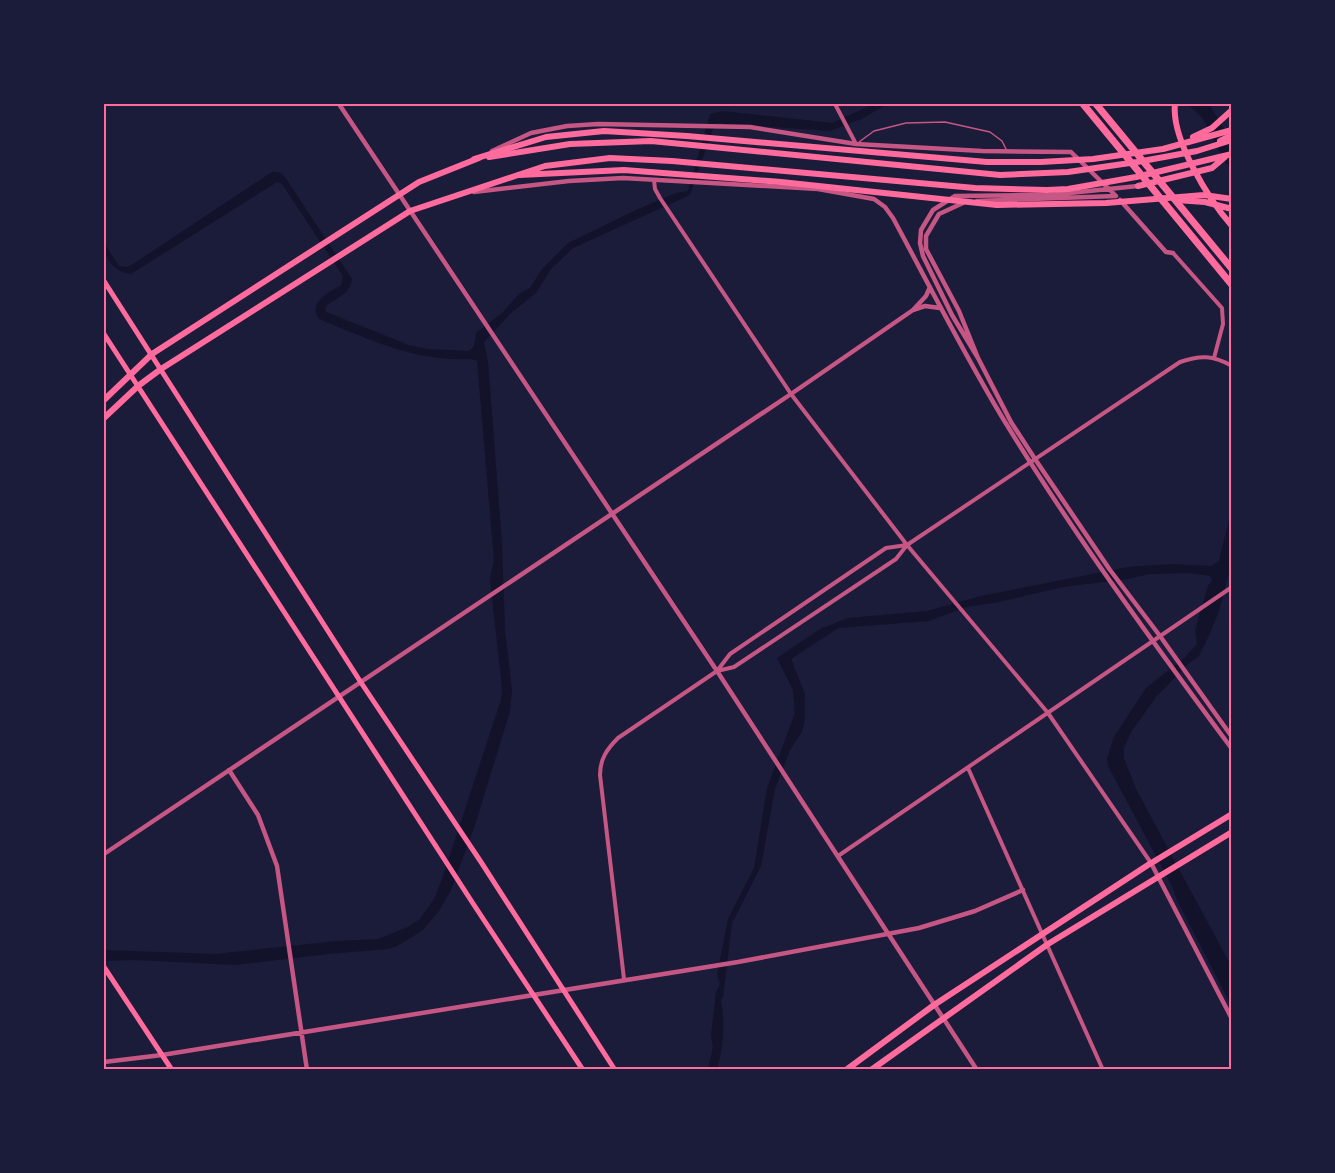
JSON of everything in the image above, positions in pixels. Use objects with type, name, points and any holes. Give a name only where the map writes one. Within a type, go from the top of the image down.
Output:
[{"type":"highway","points":[[1083,104],[1232,285]]},
{"type":"highway","points":[[1096,104],[1232,269]]},
{"type":"main road","points":[[1175,104],[1179,134],[1196,176],[1232,226]]},
{"type":"main road","points":[[1175,146],[1212,128],[1232,110]]},
{"type":"main road","points":[[104,400],[152,354],[419,182],[474,159],[546,137],[604,131],[987,162],[1093,159],[1163,149],[1232,130]]},
{"type":"main road","points":[[1197,151],[1232,135]]},
{"type":"main road","points":[[474,159],[570,144],[651,141],[1000,175],[1068,172],[1197,151],[1232,141]]},
{"type":"main road","points":[[104,418],[138,386],[161,369],[410,211],[545,166],[610,158],[827,173],[975,188],[1057,189],[1136,177],[1230,155]]},
{"type":"main road","points":[[1138,186],[1212,168],[1230,155]]},
{"type":"main road","points":[[519,175],[624,170],[781,182],[997,205],[1106,203],[1204,195],[1232,199]]},
{"type":"main road","points":[[1139,199],[1205,202],[1232,209]]},
{"type":"main road","points":[[104,281],[360,681],[564,988],[615,1070]]},
{"type":"main road","points":[[104,334],[583,1070]]},
{"type":"main road","points":[[846,1070],[934,1005],[1043,932],[1232,814]]},
{"type":"main road","points":[[871,1070],[1048,944],[1232,832]]},
{"type":"main road","points":[[104,967],[172,1070]]},
{"type":"street","points":[[339,104],[717,671],[977,1070]]},
{"type":"street","points":[[835,104],[856,144]]},
{"type":"street","points":[[474,159],[531,133],[567,126],[598,124],[750,127],[856,144],[982,151],[1071,152],[1116,196],[1166,252],[1173,254],[1222,308],[1223,324],[1214,358]]},
{"type":"street","points":[[468,192],[569,181],[624,178],[818,189],[874,199],[885,207],[893,218],[1001,415],[1232,737]]},
{"type":"street","points":[[654,180],[655,189],[660,198],[791,394],[907,545],[1048,713],[1152,863],[1232,1019]]},
{"type":"street","points":[[1138,186],[1050,195],[955,196],[933,210],[921,230],[920,243],[923,256],[952,315],[1033,460],[1096,561],[1232,749]]},
{"type":"street","points":[[978,358],[959,311],[926,249],[926,237],[939,214],[964,202],[1116,196]]},
{"type":"street","points":[[104,854],[791,394],[913,310],[926,296],[930,287]]},
{"type":"street","points":[[913,310],[925,306],[941,308]]},
{"type":"street","points":[[717,671],[734,667],[896,559],[907,545],[1180,362],[1196,356],[1214,358],[1232,366]]},
{"type":"street","points":[[624,979],[600,775],[600,764],[609,748],[618,738],[717,671],[730,654],[886,548],[907,545]]},
{"type":"street","points":[[838,856],[1232,587]]},
{"type":"street","points":[[968,768],[1103,1070]]},
{"type":"street","points":[[229,770],[258,815],[277,866],[307,1070]]},
{"type":"street","points":[[104,1062],[162,1055],[564,988],[738,962],[948,920],[1023,890]]},
{"type":"lane","points":[[856,144],[874,131],[889,127],[906,123],[945,122],[990,132],[1002,141],[1007,150]]},
{"type":"shaded area","points":[[874,104],[888,104],[861,119],[830,131],[715,123],[690,195],[573,248],[551,269],[536,293],[511,313],[484,342],[488,362],[502,544],[505,630],[512,690],[510,711],[475,825],[451,890],[439,911],[422,931],[395,947],[387,949],[236,965],[133,960],[104,961],[104,950],[215,954],[378,939],[408,927],[420,919],[434,899],[442,879],[501,700],[502,689],[490,578],[494,560],[477,361],[412,353],[375,342],[319,319],[316,313],[318,303],[341,285],[343,276],[282,184],[277,182],[131,274],[115,268],[108,260],[104,243],[119,266],[127,267],[272,172],[279,173],[287,180],[352,279],[346,292],[327,305],[326,312],[409,345],[427,349],[469,351],[474,346],[476,333],[502,313],[519,294],[530,288],[542,269],[568,243],[636,210],[676,193],[688,191],[710,114],[722,111],[832,123]]},
{"type":"shaded area","points":[[1187,104],[1209,104],[1231,141],[1231,168],[1225,162],[1202,117]]},
{"type":"shaded area","points":[[1231,511],[1231,565],[1219,611],[1210,633],[1199,656],[1156,697],[1131,732],[1124,748],[1124,758],[1136,789],[1231,966],[1231,1005],[1172,886],[1108,766],[1107,758],[1114,737],[1146,688],[1184,658],[1197,644],[1195,630],[1208,586],[1212,580],[1210,576],[1189,573],[1149,574],[1128,579],[1063,587],[966,607],[929,621],[838,628],[791,659],[805,694],[805,719],[802,732],[790,750],[775,789],[761,866],[732,923],[721,1000],[723,1026],[721,1052],[717,1069],[708,1070],[713,1047],[711,1035],[716,993],[720,984],[717,975],[728,919],[754,868],[767,788],[795,713],[793,690],[777,658],[820,629],[848,618],[927,611],[981,596],[1128,567],[1171,564],[1212,566],[1219,561]]}]
